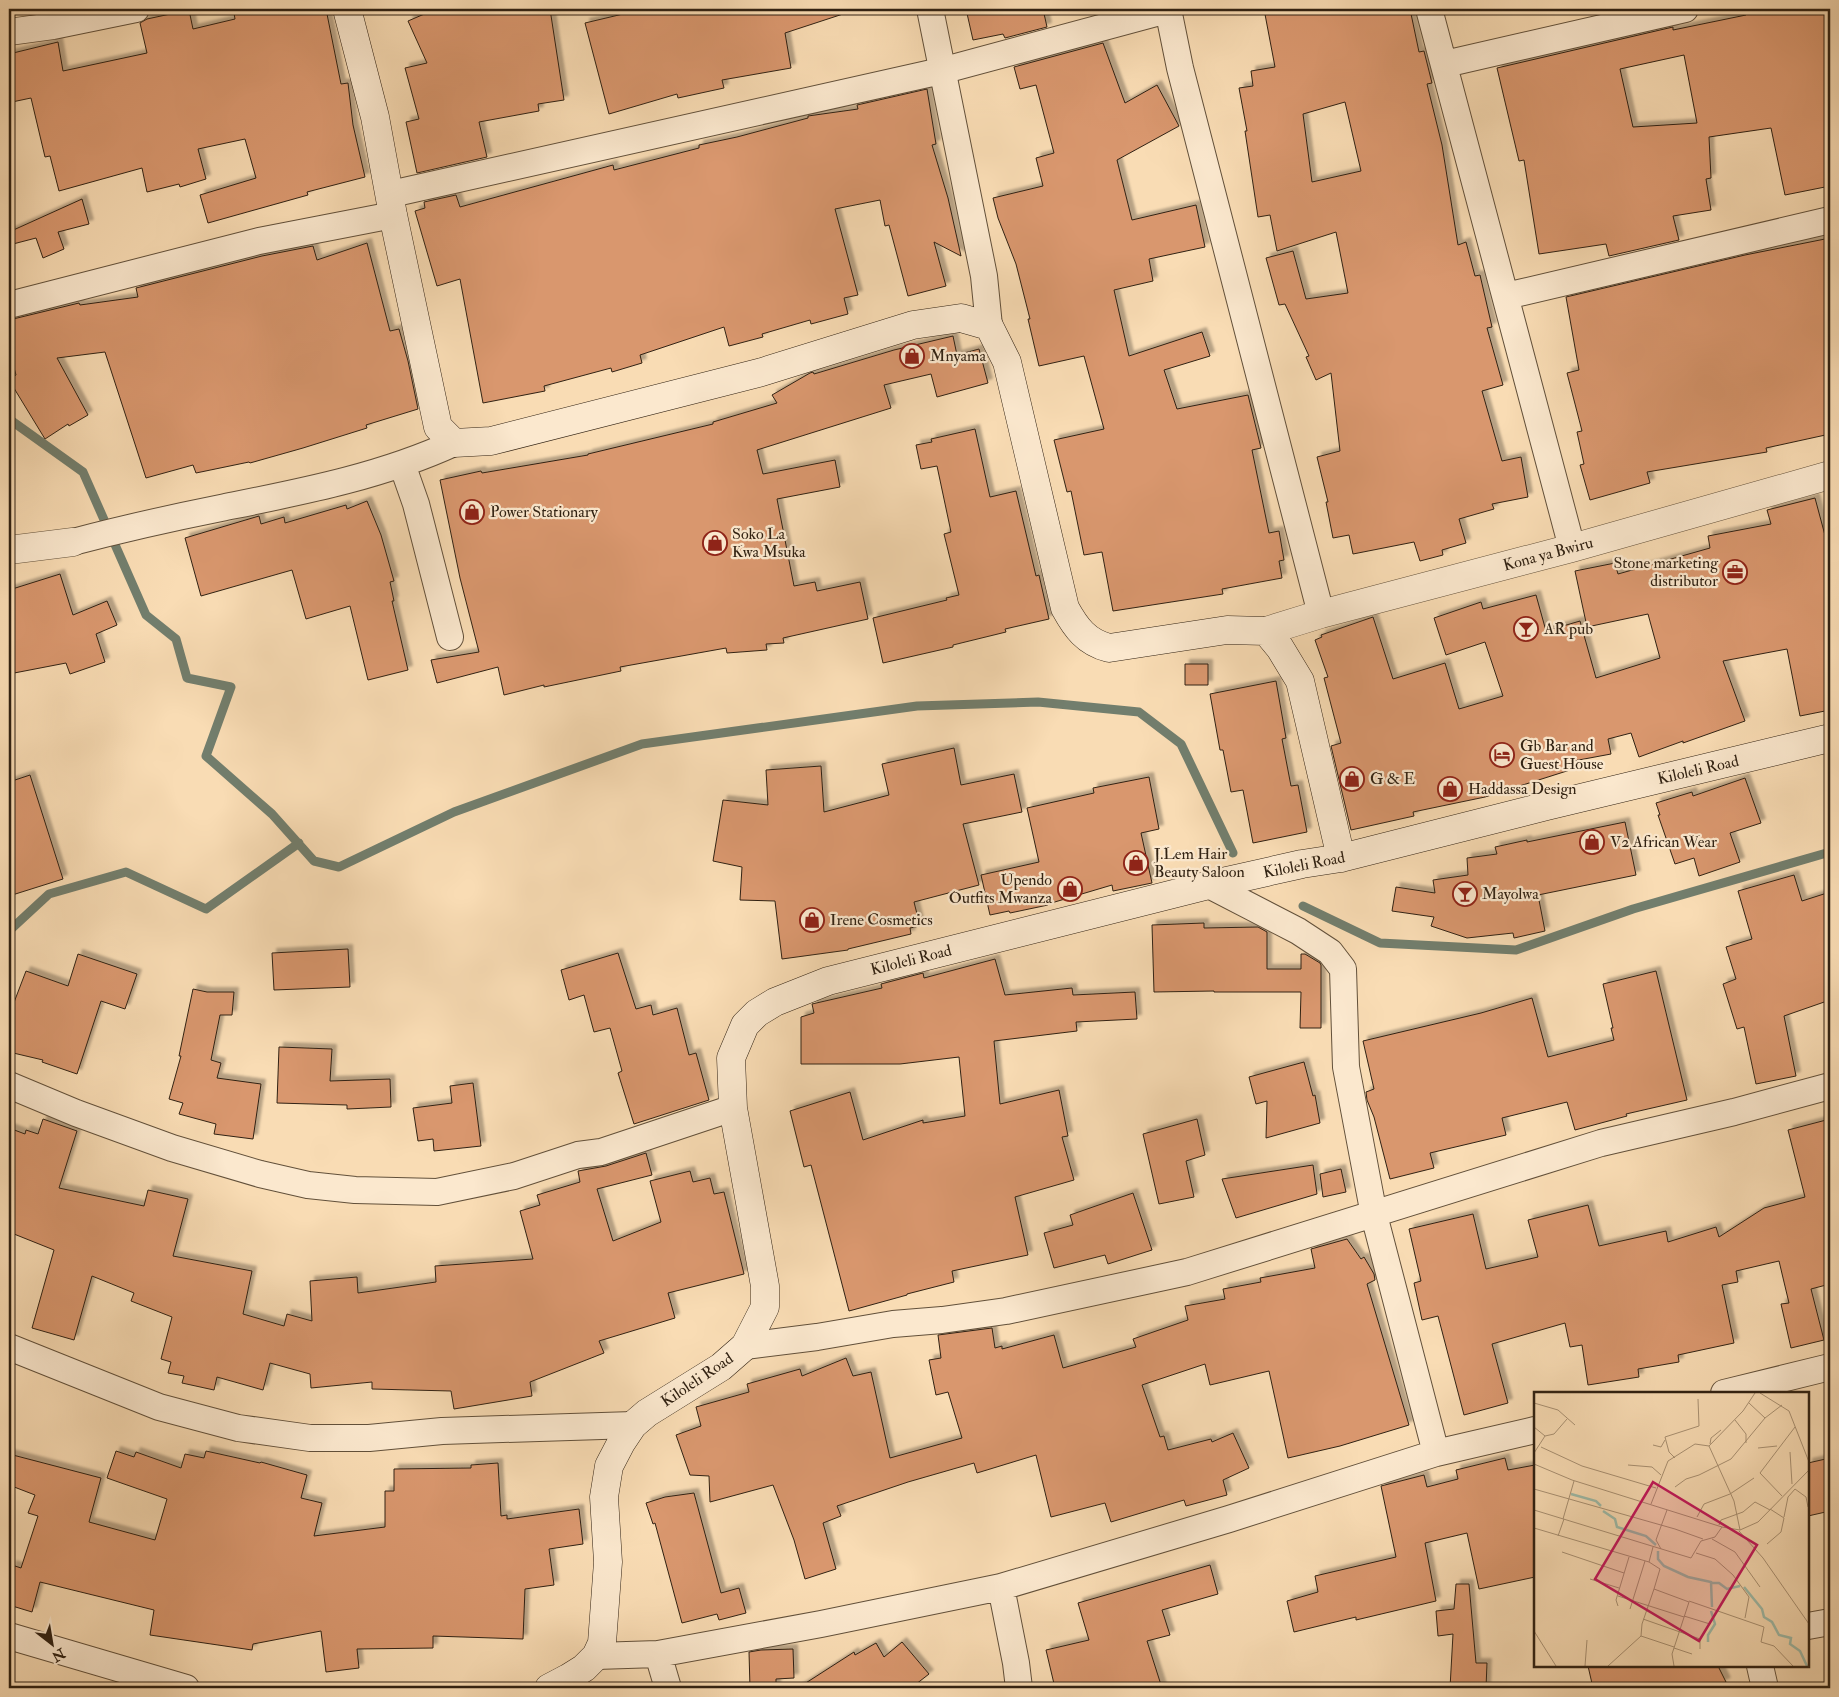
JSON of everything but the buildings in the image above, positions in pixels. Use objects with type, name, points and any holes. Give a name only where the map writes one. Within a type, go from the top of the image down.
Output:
[{"type":"main road","points":[[347,9],[375,117],[438,427],[454,443],[491,441],[742,377],[913,325],[961,318],[989,326]]},
{"type":"main road","name":"Kona ya Bwiru","points":[[989,326],[1007,362],[1065,608],[1072,622],[1095,644],[1109,648],[1227,630],[1266,631],[1321,614],[1572,548],[1830,475]]},
{"type":"main road","points":[[9,550],[73,542]]},
{"type":"main road","points":[[1266,631],[1280,648],[1300,681],[1341,858]]},
{"type":"main road","name":"Kiloleli Road","points":[[596,1656],[602,1643],[604,1630],[608,1562],[604,1497],[609,1466],[633,1425],[647,1413],[721,1368],[744,1346],[765,1307],[765,1286],[733,1108],[731,1058],[745,1025],[757,1013],[775,1002],[828,981],[1208,885],[1302,864],[1341,858],[1830,738]]},
{"type":"main road","points":[[549,1688],[584,1668],[596,1656]]},
{"type":"street","points":[[9,32],[54,26],[136,9]]},
{"type":"street","points":[[930,9],[941,71],[984,276],[989,326]]},
{"type":"street","points":[[9,305],[392,205],[941,71],[1169,9],[1180,68],[1321,614]]},
{"type":"street","points":[[1429,9],[1572,548]]},
{"type":"street","points":[[1445,64],[1685,9]]},
{"type":"street","points":[[1506,296],[1830,220]]},
{"type":"street","points":[[73,542],[145,523],[312,490],[402,464],[454,443]]},
{"type":"street","points":[[402,464],[416,504],[450,637]]},
{"type":"street","points":[[1208,885],[1298,931],[1330,952],[1342,969],[1346,1067],[1374,1215],[1436,1453]]},
{"type":"street","points":[[9,1085],[76,1113],[172,1148],[260,1174],[308,1185],[355,1190],[437,1192],[514,1176],[578,1155],[601,1152],[733,1108]]},
{"type":"street","points":[[744,1346],[817,1337],[893,1324],[1006,1312],[1187,1272],[1374,1215],[1601,1142],[1734,1112],[1830,1086]]},
{"type":"street","points":[[9,1347],[159,1407],[238,1428],[310,1438],[369,1438],[442,1431],[633,1425]]},
{"type":"street","points":[[1728,1392],[1830,1367]]},
{"type":"street","points":[[596,1656],[658,1654],[821,1624],[1002,1587],[1229,1519],[1436,1453],[1534,1430]]},
{"type":"street","points":[[1002,1587],[1019,1688]]},
{"type":"street","points":[[1809,1626],[1830,1622]]},
{"type":"street","points":[[9,1636],[186,1688]]},
{"type":"street","points":[[658,1654],[668,1688]]},
{"type":"street","points":[[1760,1667],[1765,1688]]},
{"type":"waterway","points":[[9,419],[83,472],[146,615],[176,639],[187,678],[231,687],[206,756],[272,814],[314,861],[339,867],[454,812],[642,744],[917,706],[1038,702],[1139,712],[1181,744],[1233,853]]},
{"type":"waterway","points":[[9,931],[49,894],[126,872],[206,909],[299,843]]},
{"type":"waterway","points":[[1303,906],[1380,943],[1516,950],[1633,909],[1830,852]]},
{"type":"place","name":"Mnyama","points":[[912,356]]},
{"type":"place","name":"Power Stationary","points":[[472,512]]},
{"type":"place","name":"Soko La Kwa Msuka","points":[[715,543]]},
{"type":"place","name":"Stone marketing distributor","points":[[1735,572]]},
{"type":"place","name":"AR pub","points":[[1526,629]]},
{"type":"place","name":"Gb Bar and Guest House","points":[[1502,755]]},
{"type":"place","name":"G & E","points":[[1352,779]]},
{"type":"place","name":"Haddassa Design","points":[[1450,789]]},
{"type":"place","name":"V2 African Wear","points":[[1592,842]]},
{"type":"place","name":"J.Lem Hair Beauty Saloon","points":[[1136,863]]},
{"type":"place","name":"Upendo Outfits Mwanza","points":[[1070,889]]},
{"type":"place","name":"Mayolwa","points":[[1465,894]]},
{"type":"place","name":"Irene Cosmetics","points":[[812,920]]}]
